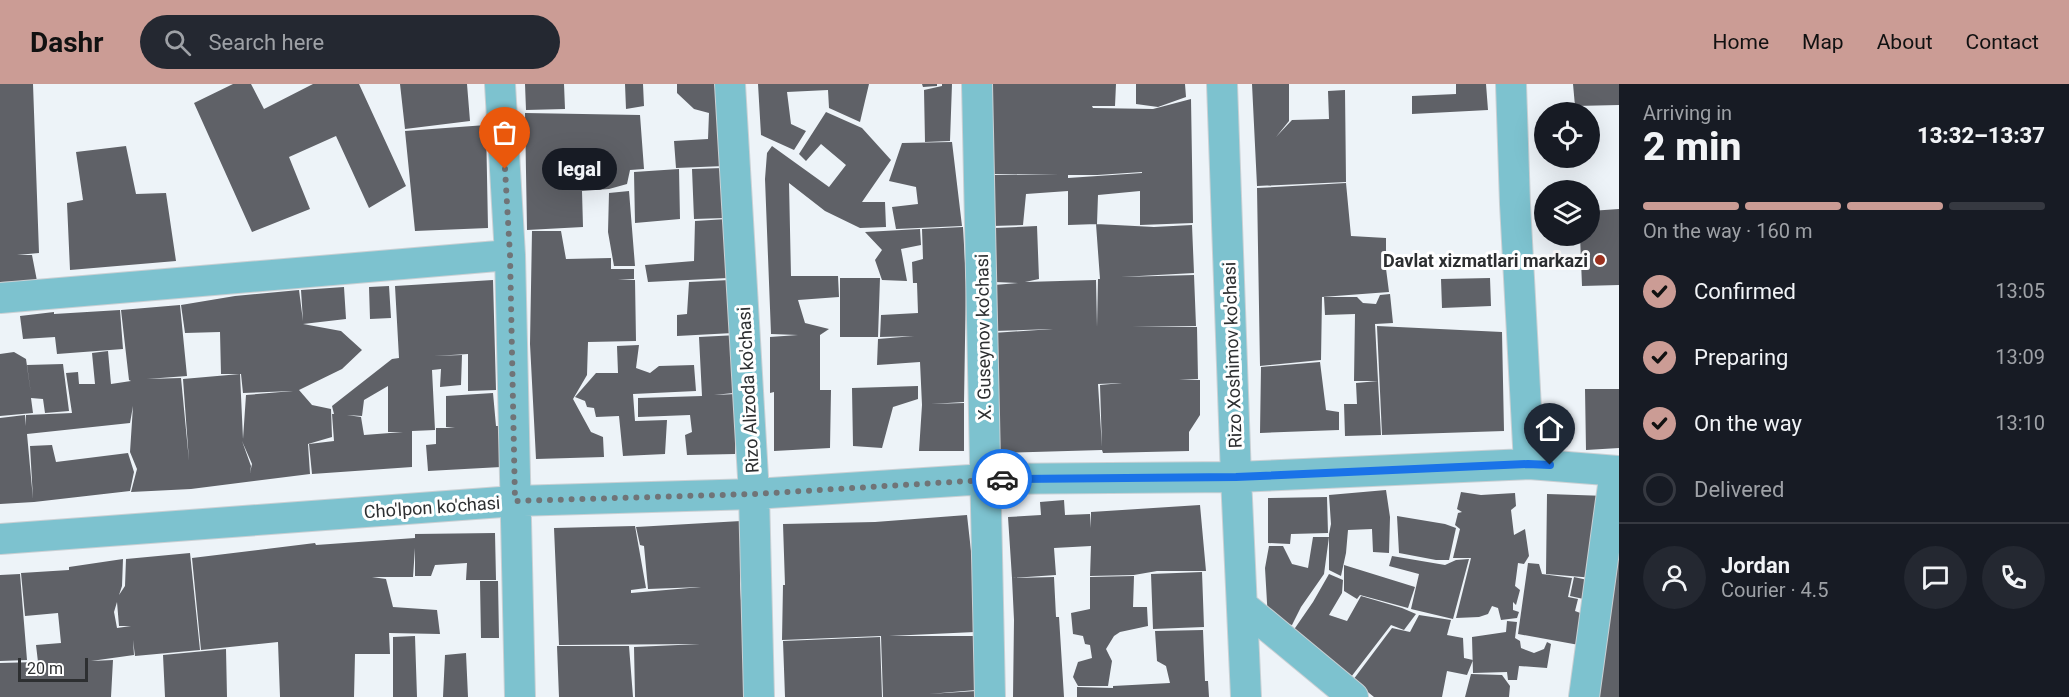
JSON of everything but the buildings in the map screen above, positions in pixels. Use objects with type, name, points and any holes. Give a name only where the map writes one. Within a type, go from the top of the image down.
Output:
[{"type":"street","points":[[500,84],[510,255],[520,697]]},
{"type":"street","name":"Rizo Alizoda ko'chasi","points":[[730,84],[754,494],[759,697]]},
{"type":"street","name":"X. Guseynov ko'chasi","points":[[976,84],[990,697]]},
{"type":"street","name":"Rizo Xoshimov ko'chasi","points":[[1222,84],[1246,697]]},
{"type":"street","points":[[1511,84],[1528,464]]},
{"type":"street","points":[[0,298],[510,255]]},
{"type":"street","name":"Cho'lpon ko'chasi","points":[[0,539],[515,501],[754,494],[986,479],[1236,477],[1528,464],[1617,471]]},
{"type":"street","points":[[1584,697],[1617,471]]},
{"type":"street","points":[[1243,606],[1353,697]]},
{"type":"way so far","points":[[505,169],[510,255],[515,501],[754,494],[1002,479]]},
{"type":"place","name":"legal","points":[[505,169]]},
{"type":"place","name":"Davlat xizmatlari markazi","points":[[1600,260]]},
{"type":"route","points":[[1002,479],[1236,477],[1528,464],[1550,465]]}]
